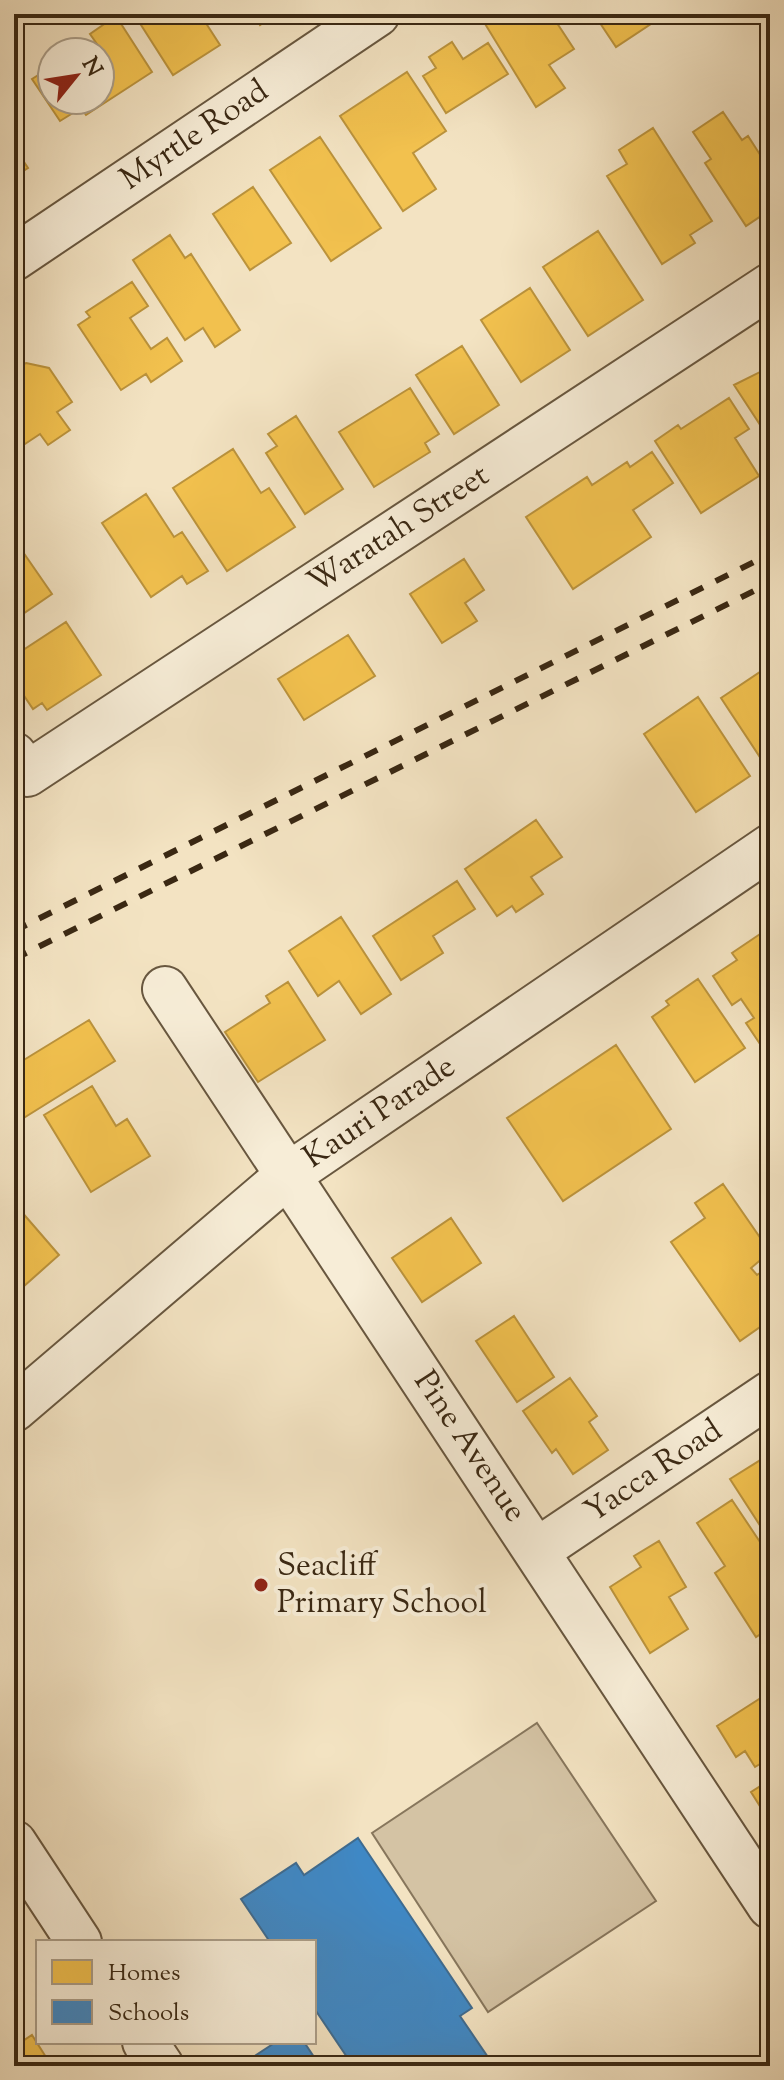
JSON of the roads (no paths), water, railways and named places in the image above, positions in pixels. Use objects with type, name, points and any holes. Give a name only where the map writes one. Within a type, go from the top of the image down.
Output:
[{"type":"street","name":"Myrtle Road","points":[[14,258],[377,14]]},
{"type":"street","name":"Waratah Street","points":[[21,764],[770,286]]},
{"type":"street","name":"Kauri Parade","points":[[14,1409],[287,1176],[770,847]]},
{"type":"street","name":"Pine Avenue","points":[[165,989],[770,1906]]},
{"type":"street","name":"Yacca Road","points":[[538,1550],[770,1394]]},
{"type":"street","points":[[14,1843],[78,1940]]},
{"type":"street","points":[[146,2044],[161,2066]]},
{"type":"railway","points":[[14,931],[770,554]]},
{"type":"railway","points":[[14,959],[770,583]]},
{"type":"place","name":"Seacliff Primary School","points":[[261,1585]]}]
